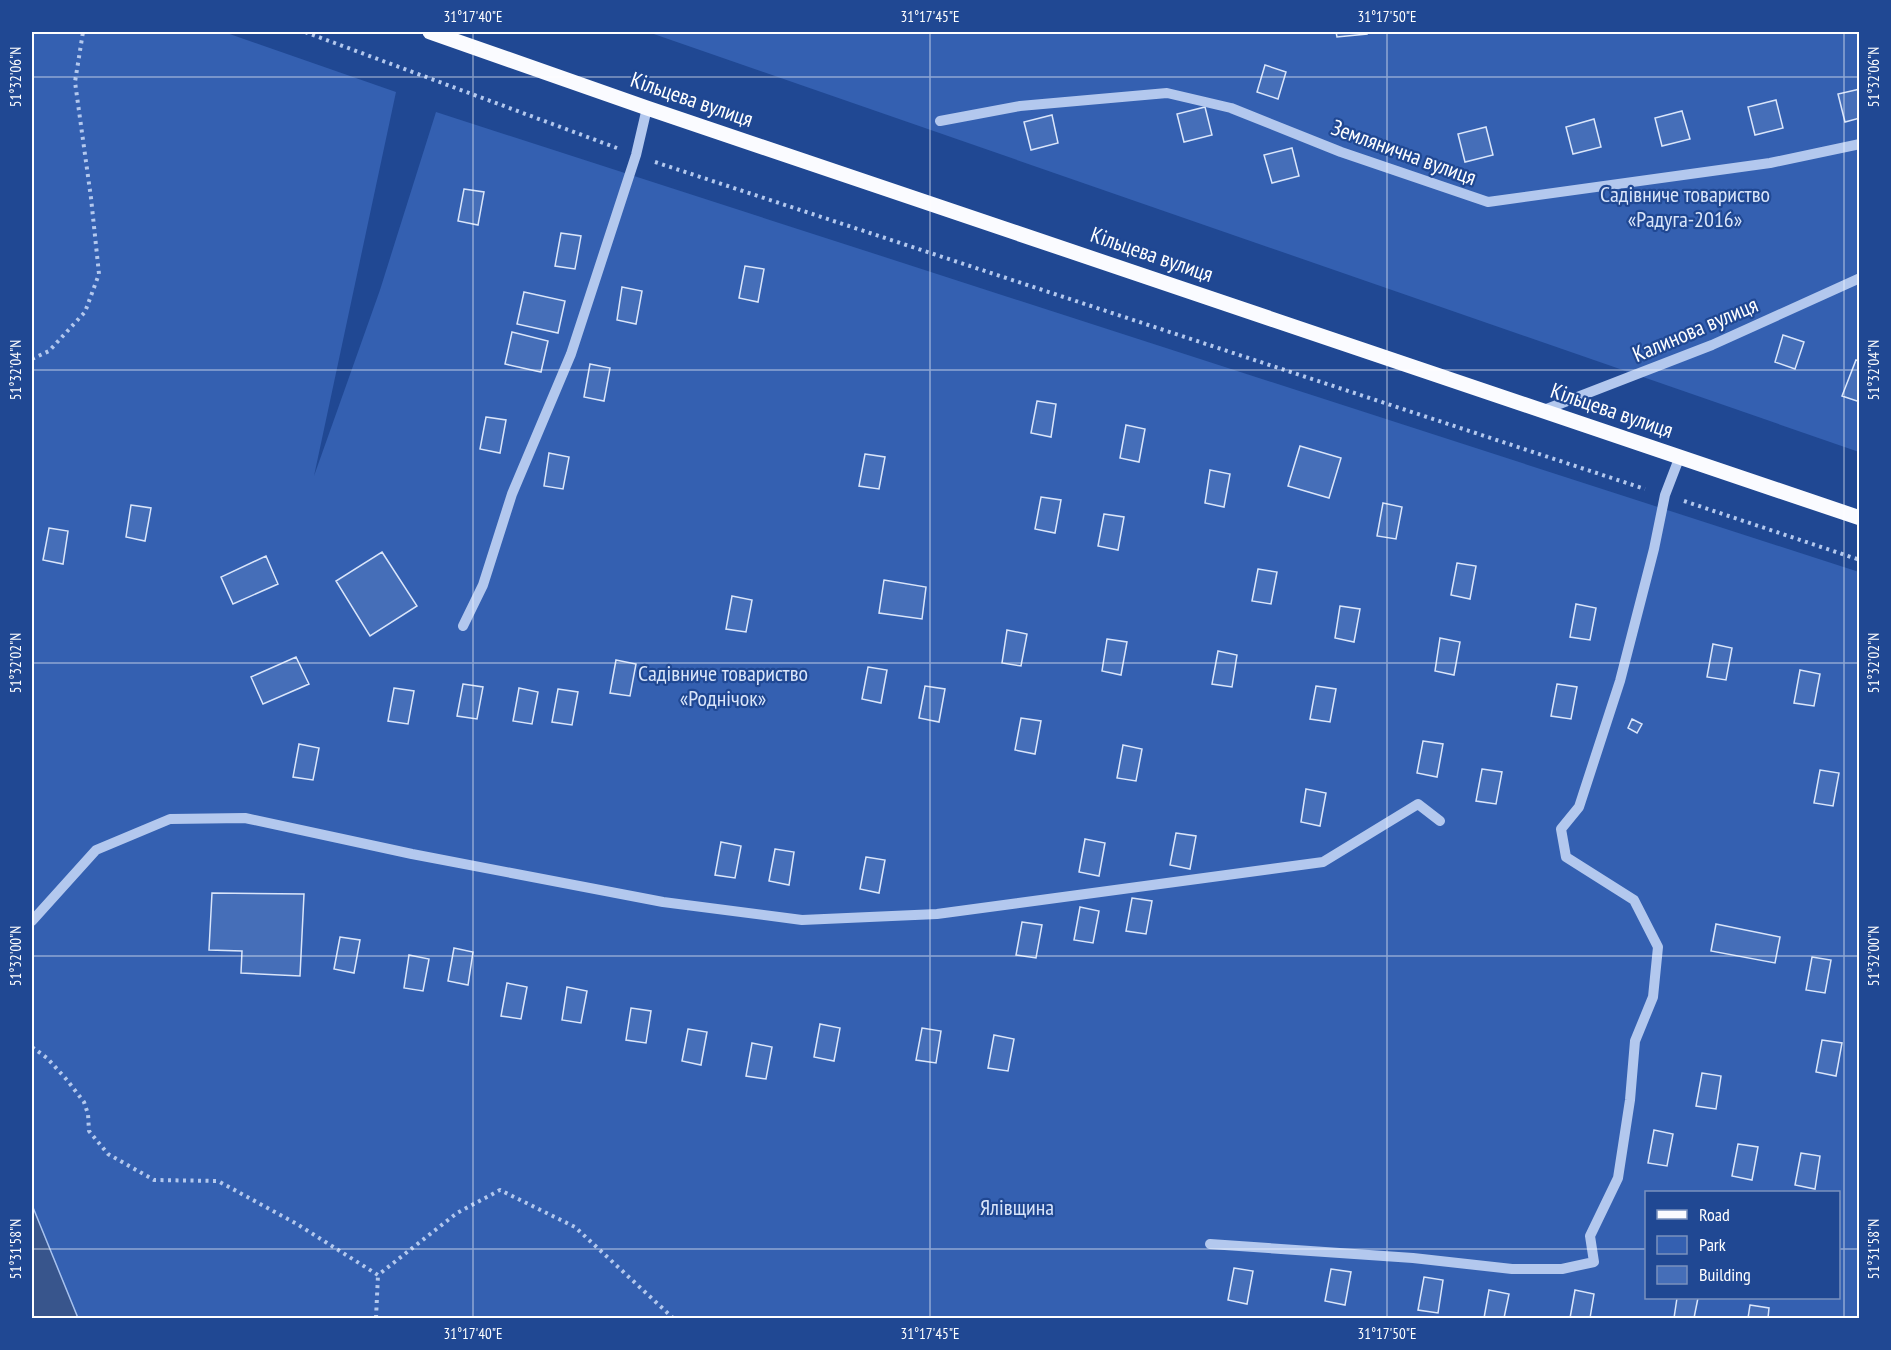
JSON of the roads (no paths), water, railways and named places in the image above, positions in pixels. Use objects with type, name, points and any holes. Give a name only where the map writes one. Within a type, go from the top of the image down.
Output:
[{"type":"main road","name":"Кільцева вулиця","points":[[430,32],[647,108],[1860,518]]},
{"type":"street","name":"Землянична вулиця","points":[[940,121],[1020,106],[1167,93],[1231,108],[1341,152],[1488,202],[1770,164],[1860,144]]},
{"type":"street","points":[[463,626],[483,585],[512,494],[571,354],[636,155],[647,108]]},
{"type":"street","name":"Калинова вулиця","points":[[1544,410],[1712,345],[1860,278]]},
{"type":"street","points":[[1210,1244],[1413,1258],[1512,1269],[1562,1269],[1594,1262],[1590,1236],[1618,1178],[1630,1100],[1635,1041],[1653,997],[1658,947],[1634,900],[1566,857],[1561,829],[1579,807],[1620,681],[1654,549],[1665,495],[1680,456]]},
{"type":"street","points":[[32,921],[96,850],[170,819],[245,818],[412,854],[651,900],[801,921],[937,914],[1323,862],[1418,804],[1440,821]]},
{"type":"park label","name":"Садівниче товариство «Радуга-2016»","points":[[1685,206]]},
{"type":"park label","name":"Садівниче товариство «Роднічок»","points":[[723,686]]},
{"type":"park label","name":"Ялівщина","points":[[1017,1207]]}]
